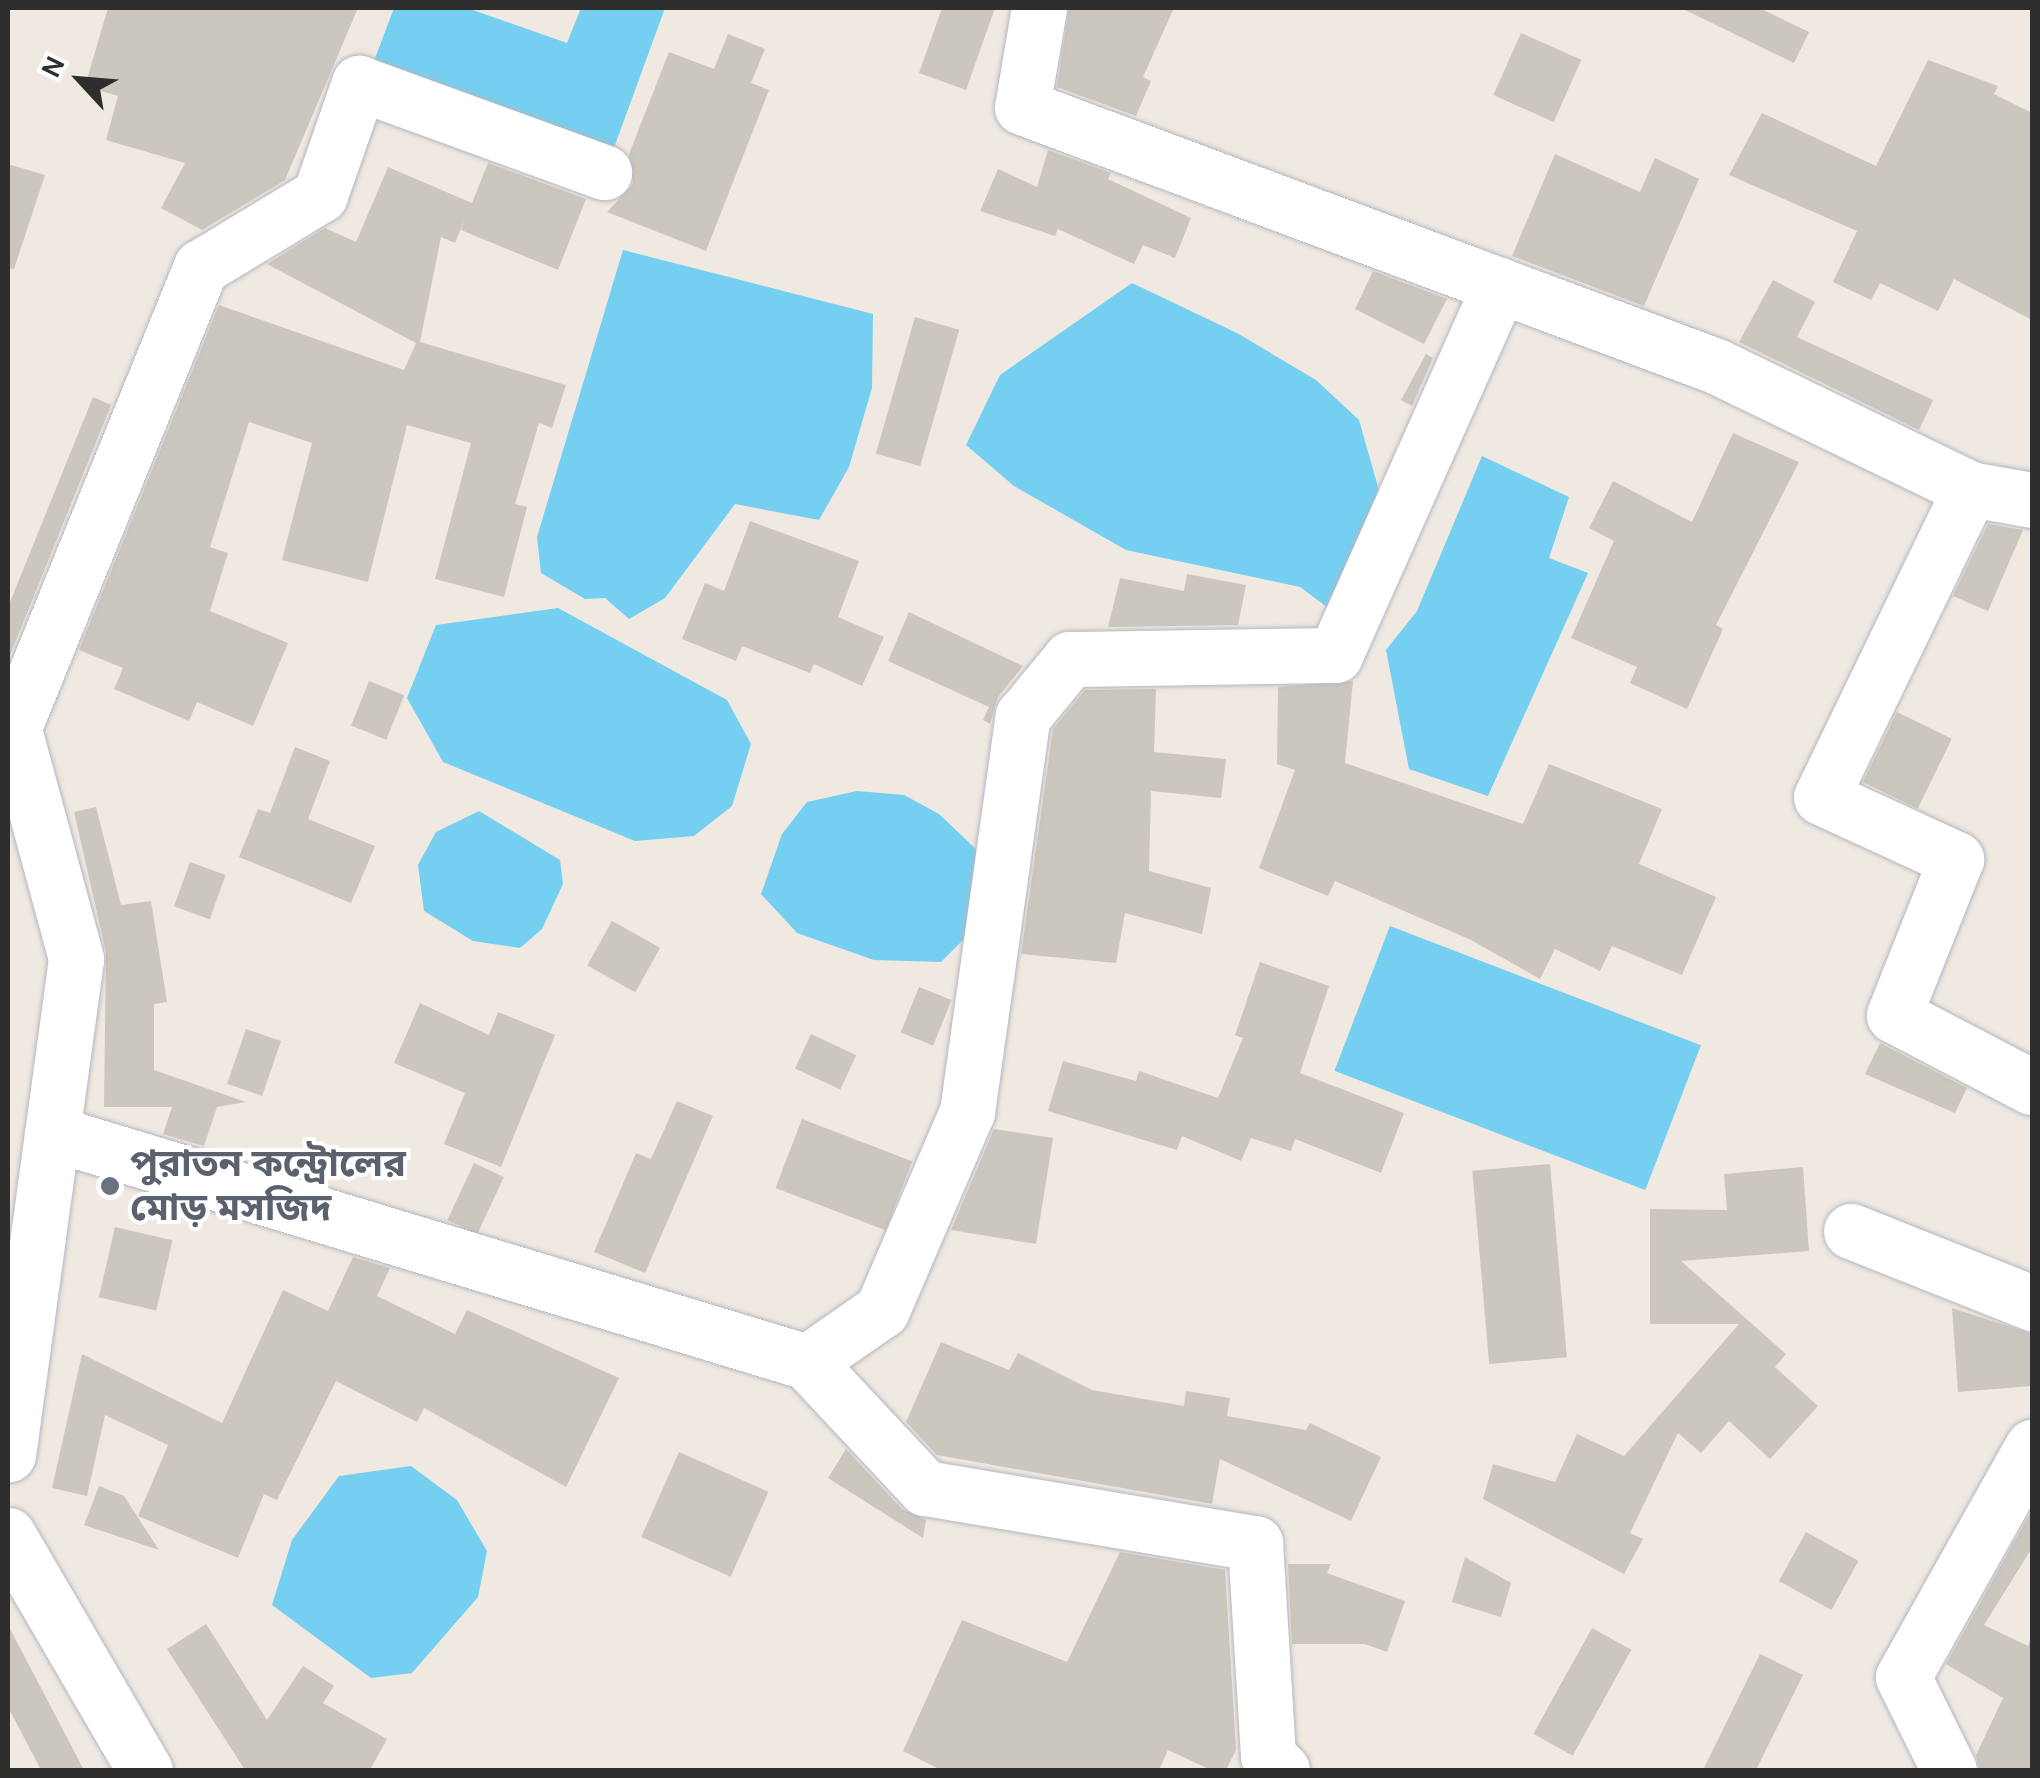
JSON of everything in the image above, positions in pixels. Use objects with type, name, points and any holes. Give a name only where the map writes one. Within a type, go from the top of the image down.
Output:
[{"type":"street","points":[[1039,8],[1022,107],[1716,366],[1970,489],[2032,500]]},
{"type":"street","points":[[8,1454],[76,959],[12,715],[201,266],[320,195],[359,83],[604,172]]},
{"type":"street","points":[[808,1362],[882,1310],[967,1112],[1023,716],[1070,659],[1335,655],[1500,285]]},
{"type":"street","points":[[1970,489],[1821,797],[1956,858],[1894,1015],[2032,1087]]},
{"type":"street","points":[[52,1133],[808,1362],[925,1488],[1255,1543],[1268,1756],[1282,1770]]},
{"type":"street","points":[[1851,1231],[2032,1303]]},
{"type":"street","points":[[1950,1770],[1902,1677],[2032,1446]]},
{"type":"street","points":[[8,1536],[145,1770]]},
{"type":"water","points":[[394,8],[467,8],[567,43],[581,8],[665,8],[611,156],[371,69]]},
{"type":"water","points":[[623,250],[873,314],[872,388],[849,467],[819,520],[735,504],[665,598],[629,619],[605,598],[585,599],[541,573],[537,537]]},
{"type":"water","points":[[1132,283],[1237,333],[1316,380],[1359,420],[1386,515],[1331,610],[1300,587],[1126,550],[1014,486],[966,445],[1000,375]]},
{"type":"water","points":[[1482,456],[1569,497],[1549,558],[1588,573],[1488,796],[1409,769],[1386,650],[1417,611]]},
{"type":"water","points":[[558,608],[727,700],[751,744],[732,806],[694,836],[635,841],[443,762],[407,698],[436,625]]},
{"type":"water","points":[[857,791],[904,795],[939,814],[979,852],[981,922],[941,962],[874,960],[797,933],[761,894],[782,834],[807,802]]},
{"type":"water","points":[[479,811],[560,860],[563,884],[542,929],[520,948],[473,941],[424,911],[418,865],[436,832]]},
{"type":"water","points":[[1390,926],[1701,1045],[1645,1190],[1334,1071]]},
{"type":"water","points":[[411,1466],[457,1500],[487,1551],[478,1597],[412,1673],[371,1678],[272,1605],[292,1540],[339,1476]]},
{"type":"building","points":[[108,8],[358,8],[285,180],[202,230],[161,208],[185,163],[106,140],[118,96],[85,86]]},
{"type":"building","points":[[942,8],[995,8],[966,90],[919,73]]},
{"type":"building","points":[[1069,8],[1174,8],[1143,77],[1151,81],[1136,116],[1057,87]]},
{"type":"building","points":[[1681,8],[1759,8],[1809,32],[1794,63]]},
{"type":"building","points":[[1521,33],[1581,60],[1554,122],[1493,95]]},
{"type":"building","points":[[728,34],[765,49],[751,83],[769,90],[706,251],[607,212],[633,184],[629,154],[669,52],[714,69]]},
{"type":"building","points":[[1928,60],[1998,86],[1994,94],[2032,113],[2032,320],[1954,279],[1938,311],[1880,283],[1871,300],[1833,282],[1857,231],[1729,175],[1762,113],[1876,166]]},
{"type":"building","points":[[1048,150],[1111,173],[1108,179],[1191,218],[1175,258],[1143,245],[1134,264],[1058,229],[1055,236],[980,211],[998,169],[1037,187]]},
{"type":"building","points":[[1555,154],[1640,192],[1655,158],[1699,179],[1644,306],[1512,256]]},
{"type":"building","points":[[488,163],[586,199],[558,270],[461,230],[465,219],[455,243],[441,237],[420,342],[566,385],[552,428],[539,423],[515,504],[527,507],[504,597],[435,579],[471,443],[407,425],[368,582],[282,560],[312,443],[249,422],[210,547],[228,553],[210,611],[288,643],[253,726],[197,702],[189,721],[114,689],[123,668],[79,650],[219,305],[404,370],[416,343],[267,264],[325,228],[356,242],[388,167],[472,203]]},
{"type":"building","points":[[8,164],[45,175],[14,269],[8,268]]},
{"type":"building","points":[[1373,271],[1447,299],[1424,344],[1355,309]]},
{"type":"building","points":[[1773,280],[1815,302],[1797,337],[1933,400],[1919,430],[1739,342]]},
{"type":"building","points":[[915,317],[959,330],[920,466],[876,453]]},
{"type":"building","points":[[1426,354],[1433,358],[1412,406],[1401,400]]},
{"type":"building","points":[[93,397],[111,405],[8,660],[8,607]]},
{"type":"building","points":[[1733,433],[1799,462],[1716,625],[1723,629],[1687,709],[1630,683],[1637,667],[1571,638],[1614,541],[1589,528],[1613,481],[1692,522]]},
{"type":"building","points":[[750,521],[859,561],[838,617],[884,637],[862,686],[814,664],[810,673],[742,646],[736,661],[682,639],[705,583],[724,591]]},
{"type":"building","points":[[1988,524],[2023,530],[1988,611],[1953,596]]},
{"type":"building","points":[[1187,574],[1246,585],[1238,625],[1108,627],[1120,578],[1184,591]]},
{"type":"building","points":[[909,612],[1023,666],[998,697],[990,724],[983,720],[989,707],[888,661]]},
{"type":"building","points":[[369,681],[404,695],[386,740],[351,726]]},
{"type":"building","points":[[1353,681],[1345,763],[1523,824],[1549,764],[1662,809],[1639,864],[1716,897],[1682,975],[1612,946],[1600,971],[1555,949],[1540,979],[1471,940],[1335,881],[1328,896],[1259,868],[1295,770],[1277,764],[1278,687]]},
{"type":"building","points":[[1156,689],[1154,752],[1226,759],[1221,798],[1151,791],[1149,871],[1211,888],[1202,934],[1125,913],[1116,963],[1021,954],[1053,729],[1085,690]]},
{"type":"building","points":[[1897,712],[1952,739],[1918,809],[1863,782]]},
{"type":"building","points":[[295,747],[330,761],[308,819],[375,846],[351,903],[239,857],[258,809],[270,813]]},
{"type":"building","points":[[96,807],[121,905],[151,901],[167,1002],[154,1004],[154,1070],[246,1102],[217,1107],[204,1146],[163,1134],[172,1107],[104,1107],[106,952],[74,812]]},
{"type":"building","points":[[190,862],[226,875],[210,919],[174,906]]},
{"type":"building","points":[[612,921],[660,948],[635,992],[587,966]]},
{"type":"building","points":[[1260,962],[1329,986],[1300,1073],[1404,1113],[1381,1173],[1295,1139],[1291,1151],[1251,1138],[1241,1161],[1182,1136],[1177,1150],[1048,1111],[1063,1061],[1136,1081],[1139,1071],[1218,1098],[1243,1038],[1235,1035]]},
{"type":"building","points":[[919,987],[951,1000],[933,1046],[901,1032]]},
{"type":"building","points":[[420,1003],[489,1035],[498,1012],[555,1035],[501,1167],[444,1144],[465,1093],[394,1063]]},
{"type":"building","points":[[246,1029],[281,1041],[262,1096],[227,1084]]},
{"type":"building","points":[[811,1034],[856,1055],[840,1090],[795,1068]]},
{"type":"building","points":[[1880,1043],[1967,1088],[1955,1113],[1865,1074]]},
{"type":"building","points":[[677,1101],[713,1116],[645,1273],[594,1252],[636,1153],[651,1159]]},
{"type":"building","points":[[802,1119],[912,1161],[886,1230],[775,1188]]},
{"type":"building","points":[[994,1129],[1053,1138],[1036,1244],[951,1230]]},
{"type":"building","points":[[474,1163],[504,1177],[477,1234],[447,1220]]},
{"type":"building","points":[[1550,1164],[1567,1357],[1489,1364],[1472,1171]]},
{"type":"building","points":[[1803,1167],[1809,1251],[1681,1261],[1786,1354],[1775,1367],[1818,1406],[1770,1459],[1729,1421],[1701,1453],[1678,1433],[1630,1533],[1643,1539],[1624,1574],[1483,1499],[1493,1464],[1555,1482],[1577,1434],[1624,1456],[1739,1324],[1650,1324],[1650,1209],[1727,1210],[1724,1174]]},
{"type":"building","points":[[115,1227],[172,1240],[156,1310],[99,1297]]},
{"type":"building","points":[[353,1257],[390,1268],[377,1296],[455,1334],[467,1310],[619,1378],[566,1487],[424,1408],[417,1422],[336,1381],[277,1500],[264,1494],[238,1558],[138,1516],[168,1445],[105,1415],[87,1496],[52,1488],[82,1354],[222,1423],[283,1290],[328,1311]]},
{"type":"building","points":[[1952,1308],[2032,1334],[2032,1386],[1958,1392]]},
{"type":"building","points":[[941,1342],[1009,1370],[1018,1353],[1092,1390],[1184,1406],[1186,1391],[1230,1398],[1227,1416],[1306,1430],[1310,1423],[1381,1457],[1351,1521],[1220,1459],[1212,1504],[937,1455],[906,1422]]},
{"type":"building","points":[[846,1449],[902,1509],[926,1520],[923,1538],[828,1478]]},
{"type":"building","points":[[679,1452],[769,1492],[731,1577],[641,1537]]},
{"type":"building","points":[[99,1486],[124,1496],[159,1550],[84,1525]]},
{"type":"building","points":[[2032,1510],[2032,1548],[1984,1625],[2028,1646],[2032,1635],[2032,1770],[1980,1770],[1976,1755],[2003,1698],[1946,1664]]},
{"type":"building","points":[[1806,1532],[1858,1561],[1831,1610],[1779,1581]]},
{"type":"building","points":[[1120,1552],[1225,1570],[1236,1750],[1226,1770],[1211,1770],[1168,1750],[1159,1770],[941,1770],[903,1751],[962,1620],[1067,1662]]},
{"type":"building","points":[[1465,1557],[1511,1583],[1501,1617],[1452,1602]]},
{"type":"building","points":[[1288,1564],[1331,1564],[1327,1573],[1405,1601],[1387,1652],[1365,1644],[1292,1644]]},
{"type":"building","points":[[206,1624],[267,1720],[303,1666],[334,1686],[323,1703],[387,1739],[370,1770],[245,1770],[167,1649]]},
{"type":"building","points":[[8,1625],[84,1770],[41,1770],[8,1707]]},
{"type":"building","points":[[1592,1628],[1631,1650],[1573,1756],[1533,1734]]},
{"type":"building","points":[[1760,1654],[1803,1675],[1756,1770],[1703,1770]]},
{"type":"place","name":"পুরাতন কন্ট্রোলের মোড় মসজিদ","points":[[110,1186]]}]
